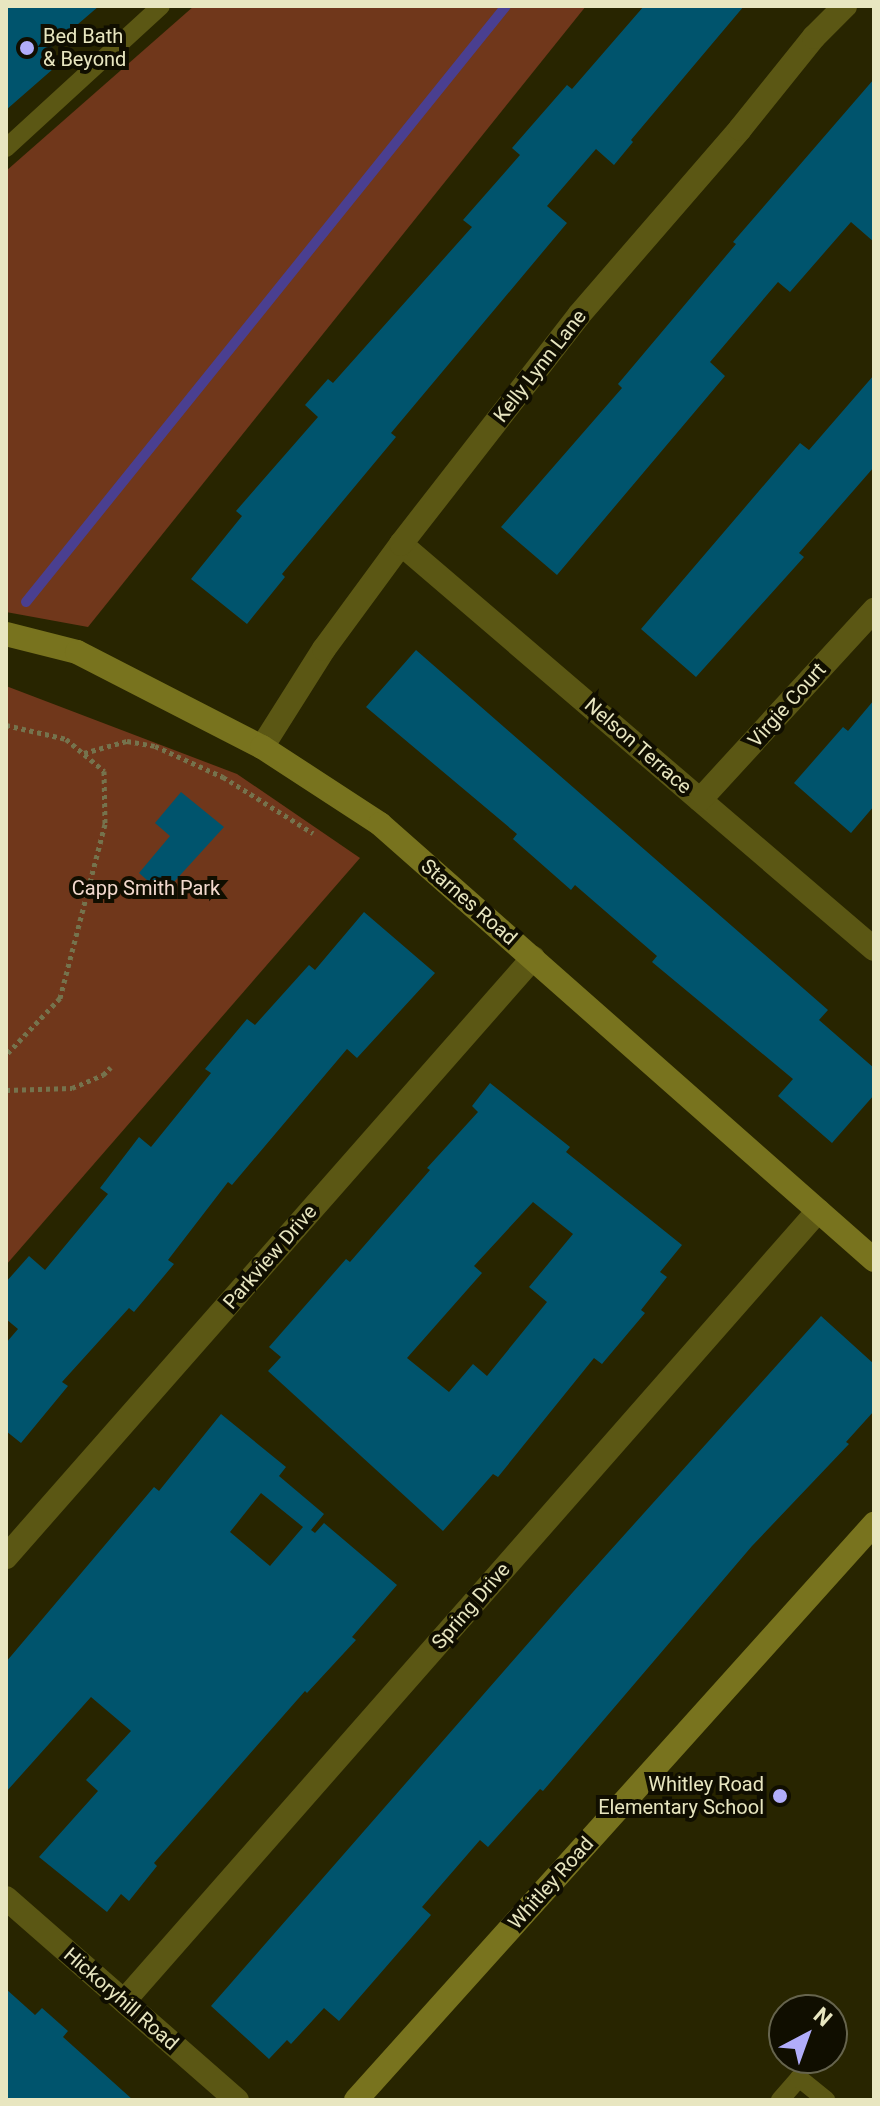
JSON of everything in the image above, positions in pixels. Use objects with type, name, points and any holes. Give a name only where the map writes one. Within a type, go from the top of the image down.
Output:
[{"type":"main road","name":"Starnes Road","points":[[6,634],[77,652],[262,747],[380,824],[874,1260]]},
{"type":"main road","name":"Whitley Road","points":[[356,2100],[874,1524]]},
{"type":"street","name":"Kelly Lynn Lane","points":[[262,747],[324,649],[401,544],[579,315],[740,129],[814,37],[845,6]]},
{"type":"street","name":"Nelson Terrace","points":[[401,544],[874,949]]},
{"type":"street","name":"Virgie Court","points":[[700,800],[874,610]]},
{"type":"street","name":"Parkview Drive","points":[[6,1557],[533,958]]},
{"type":"street","name":"Spring Drive","points":[[124,2001],[818,1211]]},
{"type":"street","name":"Hickoryhill Road","points":[[6,1898],[237,2100]]},
{"type":"lane","points":[[6,148],[161,6]]},
{"type":"lane","points":[[780,2100],[799,2078],[826,2100]]},
{"type":"path","points":[[6,725],[66,739],[104,771],[105,824],[60,998],[6,1055]]},
{"type":"path","points":[[83,753],[127,741],[155,746],[223,777],[313,833]]},
{"type":"path","points":[[6,1090],[72,1088],[103,1075],[111,1067]]},
{"type":"green space","points":[[194,6],[586,6],[88,627],[6,612],[6,171]]},
{"type":"green space","name":"Capp Smith Park","points":[[6,686],[237,774],[360,858],[6,1265]]},
{"type":"building","name":"Bed Bath & Beyond","points":[[6,6],[99,6],[49,49],[61,62],[6,110]]},
{"type":"building","points":[[644,6],[744,6],[631,140],[633,142],[614,165],[596,149],[547,206],[567,223],[391,433],[396,437],[282,574],[285,577],[247,624],[191,579],[242,516],[236,511],[318,417],[305,405],[328,379],[333,383],[472,227],[463,220],[520,155],[512,148],[567,85],[572,89]]},
{"type":"building","points":[[874,79],[874,242],[851,222],[790,292],[778,282],[710,362],[725,376],[557,575],[501,527],[622,388],[618,384],[736,244],[733,242]]},
{"type":"building","points":[[874,375],[874,467],[799,553],[804,557],[696,677],[641,629],[800,443],[809,450]]},
{"type":"building","points":[[416,650],[828,1010],[819,1020],[874,1068],[874,1095],[832,1143],[778,1096],[793,1079],[652,962],[657,956],[575,885],[571,890],[513,839],[517,834],[366,707]]},
{"type":"building","points":[[874,700],[874,806],[851,833],[794,783],[843,727],[848,731]]},
{"type":"building","points":[[181,792],[224,827],[163,894],[139,873],[170,836],[155,823]]},
{"type":"building","points":[[364,912],[435,973],[357,1058],[347,1049],[232,1185],[228,1182],[168,1260],[174,1264],[134,1312],[129,1308],[62,1382],[68,1386],[21,1443],[6,1431],[6,1343],[18,1329],[6,1319],[6,1282],[29,1256],[45,1270],[108,1194],[100,1188],[139,1137],[151,1147],[211,1073],[205,1069],[247,1019],[255,1025],[309,965],[315,970]]},
{"type":"building","points":[[490,1083],[570,1147],[566,1152],[682,1245],[660,1272],[667,1277],[641,1310],[645,1313],[602,1364],[594,1358],[498,1477],[493,1474],[443,1531],[268,1371],[281,1357],[269,1347],[346,1259],[350,1262],[430,1170],[427,1168],[478,1112],[472,1106]],"holes":[[[533,1202],[573,1234],[529,1287],[547,1302],[487,1376],[473,1364],[449,1392],[407,1358],[482,1273],[474,1266]]]},
{"type":"building","points":[[821,1316],[874,1364],[874,1411],[846,1442],[849,1444],[752,1546],[543,1791],[540,1789],[488,1847],[480,1840],[422,1907],[431,1915],[339,2021],[324,2008],[291,2044],[287,2040],[269,2059],[211,2006],[573,1592]]},
{"type":"building","points":[[221,1414],[286,1467],[279,1476],[324,1514],[311,1530],[315,1533],[324,1523],[397,1585],[352,1637],[356,1640],[307,1693],[305,1691],[154,1863],[157,1866],[129,1901],[121,1894],[107,1912],[39,1857],[98,1791],[86,1780],[131,1731],[91,1697],[6,1792],[6,1662],[154,1487],[159,1491]],"holes":[[[261,1493],[303,1527],[270,1566],[230,1532]]]},
{"type":"building","points":[[6,1989],[35,2015],[42,2008],[68,2031],[63,2037],[133,2100],[6,2100]]},
{"type":"waterway","points":[[26,602],[506,6]]},
{"type":"place","name":"Bed Bath & Beyond","points":[[27,48]]},
{"type":"place","name":"Whitley Road Elementary School","points":[[780,1796]]}]
